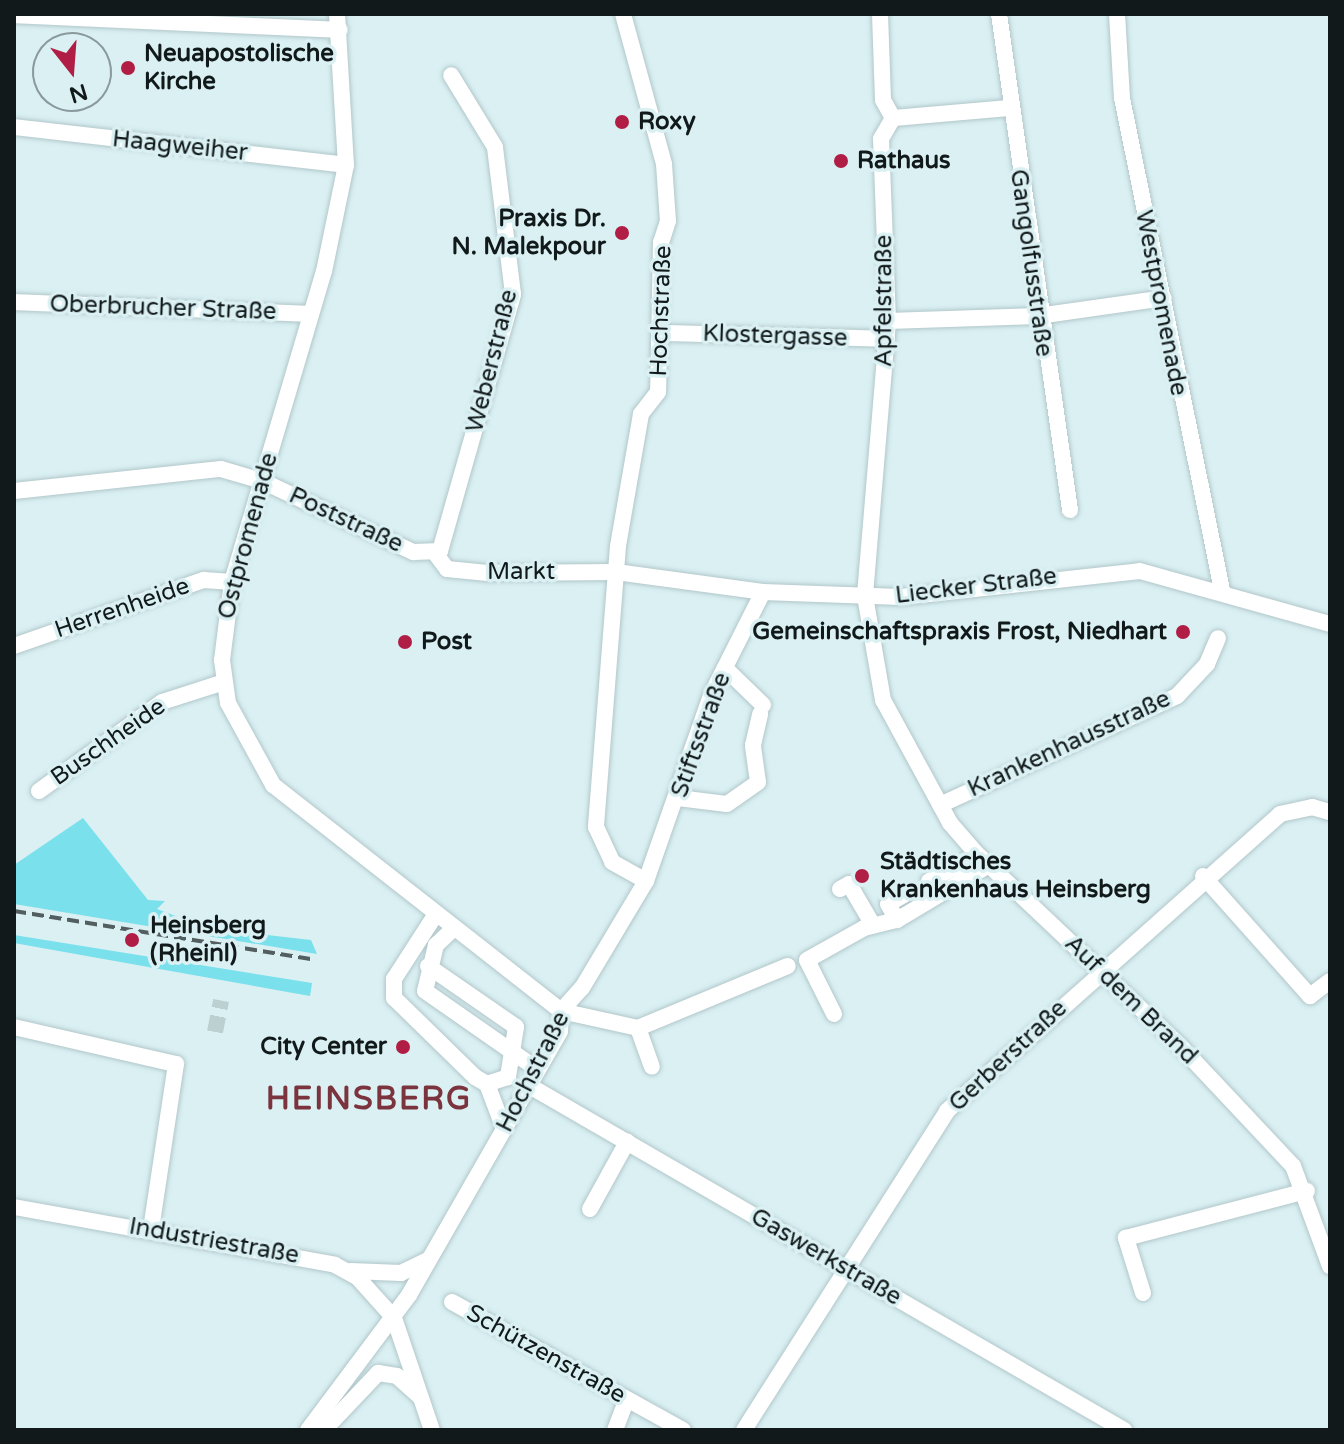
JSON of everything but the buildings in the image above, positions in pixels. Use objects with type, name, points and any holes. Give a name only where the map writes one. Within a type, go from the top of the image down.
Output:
[{"type":"street","points":[[880,14],[883,100],[893,118],[1010,108]]},
{"type":"street","name":"Gangolfusstraße","points":[[999,14],[1038,316],[1070,510]]},
{"type":"street","name":"Westpromenade","points":[[1117,14],[1122,98],[1222,590]]},
{"type":"street","points":[[14,15],[338,22]]},
{"type":"street","name":"Hochstraße","points":[[308,1430],[394,1318],[504,1129],[535,1089],[537,1069],[560,1031],[561,1011],[582,988],[646,881],[612,862],[596,827],[602,653],[641,414],[658,392],[664,333],[658,318],[668,221],[664,164],[629,15]]},
{"type":"street","name":"Ostpromenade","points":[[338,22],[346,165],[311,314],[232,582],[224,682],[243,743],[273,785],[451,931],[561,1011]]},
{"type":"street","name":"Weberstraße","points":[[433,553],[447,536],[513,294],[495,147],[451,75]]},
{"type":"street","name":"Apfelstraße","points":[[865,596],[888,321],[881,139],[893,118]]},
{"type":"street","name":"Haagweiher","points":[[14,127],[346,165]]},
{"type":"street","points":[[888,321],[1038,316],[1164,298]]},
{"type":"street","name":"Oberbrucher Straße","points":[[14,302],[311,314]]},
{"type":"street","name":"Klostergasse","points":[[664,333],[887,339]]},
{"type":"street","name":"Poststraße","points":[[14,491],[187,468],[262,481],[407,549],[433,553]]},
{"type":"street","name":"Markt","points":[[433,553],[447,569],[488,573],[616,572]]},
{"type":"street","name":"Liecker Straße","points":[[616,572],[763,592],[865,596],[1105,570],[1222,590],[1326,628]]},
{"type":"street","name":"Herrenheide","points":[[14,646],[204,580],[232,582]]},
{"type":"street","name":"Stiftsstraße","points":[[646,881],[725,668],[763,592]]},
{"type":"street","name":"Auf dem Brand","points":[[865,596],[883,700],[940,805],[984,860],[1016,882],[1263,1134],[1307,1191],[1330,1263]]},
{"type":"street","name":"Krankenhausstraße","points":[[940,805],[1003,783],[1177,696],[1207,664],[1218,638]]},
{"type":"street","points":[[678,798],[727,804],[758,782],[753,745],[761,710],[725,668]]},
{"type":"street","name":"Buschheide","points":[[39,791],[162,702],[224,682]]},
{"type":"street","name":"Gerberstraße","points":[[744,1430],[947,1111],[1203,876],[1280,814],[1312,807],[1330,812]]},
{"type":"street","points":[[929,881],[984,860]]},
{"type":"street","points":[[834,1014],[807,960],[873,925],[897,920],[984,860]]},
{"type":"street","points":[[1203,876],[1310,996],[1330,981]]},
{"type":"street","points":[[840,889],[849,884],[873,925]]},
{"type":"street","points":[[897,920],[888,904],[905,894]]},
{"type":"street","points":[[434,917],[394,979],[394,998],[487,1084],[504,1129]]},
{"type":"street","points":[[451,931],[428,966],[511,1020],[516,1048],[508,1077],[487,1084]]},
{"type":"street","points":[[561,1011],[638,1028],[788,966]]},
{"type":"street","points":[[14,1027],[176,1064],[151,1229]]},
{"type":"street","points":[[638,1028],[652,1067]]},
{"type":"street","points":[[516,1048],[537,1069]]},
{"type":"street","name":"Gaswerkstraße","points":[[535,1089],[1124,1430]]},
{"type":"street","points":[[590,1209],[627,1142]]},
{"type":"street","points":[[1143,1293],[1126,1238],[1307,1191]]},
{"type":"street","name":"Industriestraße","points":[[14,1207],[151,1229],[335,1265],[365,1284],[394,1318]]},
{"type":"street","points":[[335,1265],[384,1276],[430,1259]]},
{"type":"street","name":"Schützenstraße","points":[[452,1302],[683,1430]]},
{"type":"street","points":[[394,1318],[432,1430]]},
{"type":"street","points":[[324,1430],[378,1373],[397,1376],[424,1402]]},
{"type":"street","points":[[615,1430],[627,1399]]},
{"type":"shaded area","points":[[83,818],[148,900],[165,901],[157,909],[178,917],[177,925],[311,940],[317,954],[14,904],[14,865]]},
{"type":"shaded area","points":[[14,935],[312,983],[310,996],[14,943]]},
{"type":"tunnel","points":[[215,1032],[221,1001]]},
{"type":"railway","points":[[14,911],[315,960]]},
{"type":"place","name":"Neuapostolische Kirche","points":[[128,68]]},
{"type":"place","name":"Roxy","points":[[622,122]]},
{"type":"place","name":"Rathaus","points":[[841,161]]},
{"type":"place","name":"Praxis Dr. N. Malekpour","points":[[622,233]]},
{"type":"place","name":"Gemeinschaftspraxis Frost, Niedhart","points":[[1183,632]]},
{"type":"place","name":"Post","points":[[405,642]]},
{"type":"place","name":"Städtisches Krankenhaus Heinsberg","points":[[862,876]]},
{"type":"place","name":"Heinsberg (Rheinl)","points":[[132,940]]},
{"type":"place","name":"City Center","points":[[403,1047]]},
{"type":"district","name":"HEINSBERG","points":[[369,1099]]}]
